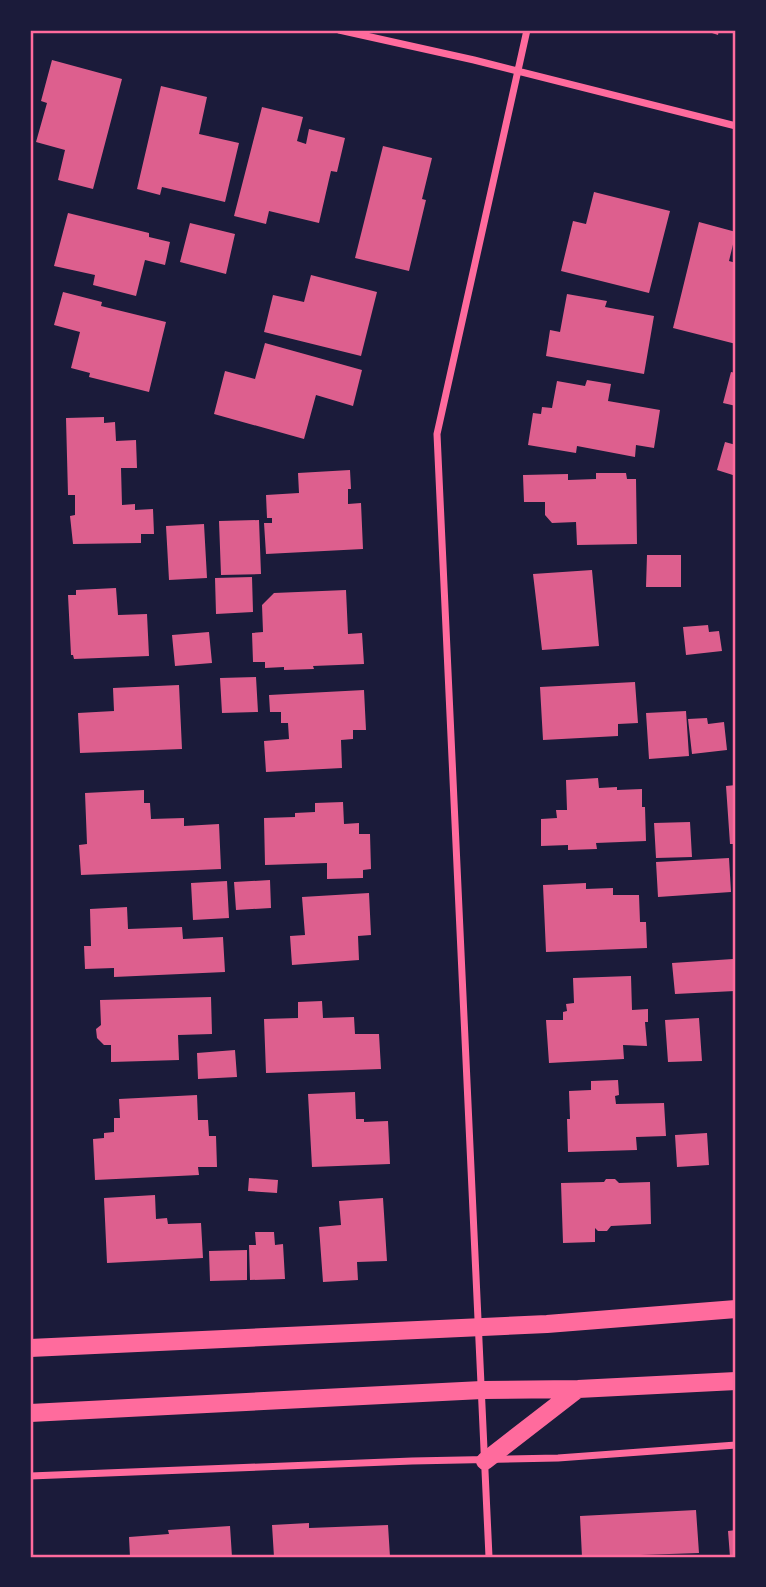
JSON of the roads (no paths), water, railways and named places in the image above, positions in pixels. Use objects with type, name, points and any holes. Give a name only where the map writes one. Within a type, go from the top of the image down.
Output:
[{"type":"main road","points":[[30,1348],[547,1324],[736,1309]]},
{"type":"main road","points":[[30,1413],[482,1390],[578,1389],[736,1381]]},
{"type":"main road","points":[[485,1461],[578,1389]]},
{"type":"street","points":[[339,30],[518,71],[736,126]]},
{"type":"street","points":[[489,1557],[437,434],[527,30]]},
{"type":"street","points":[[30,1476],[412,1461],[485,1461],[736,1445]]}]
